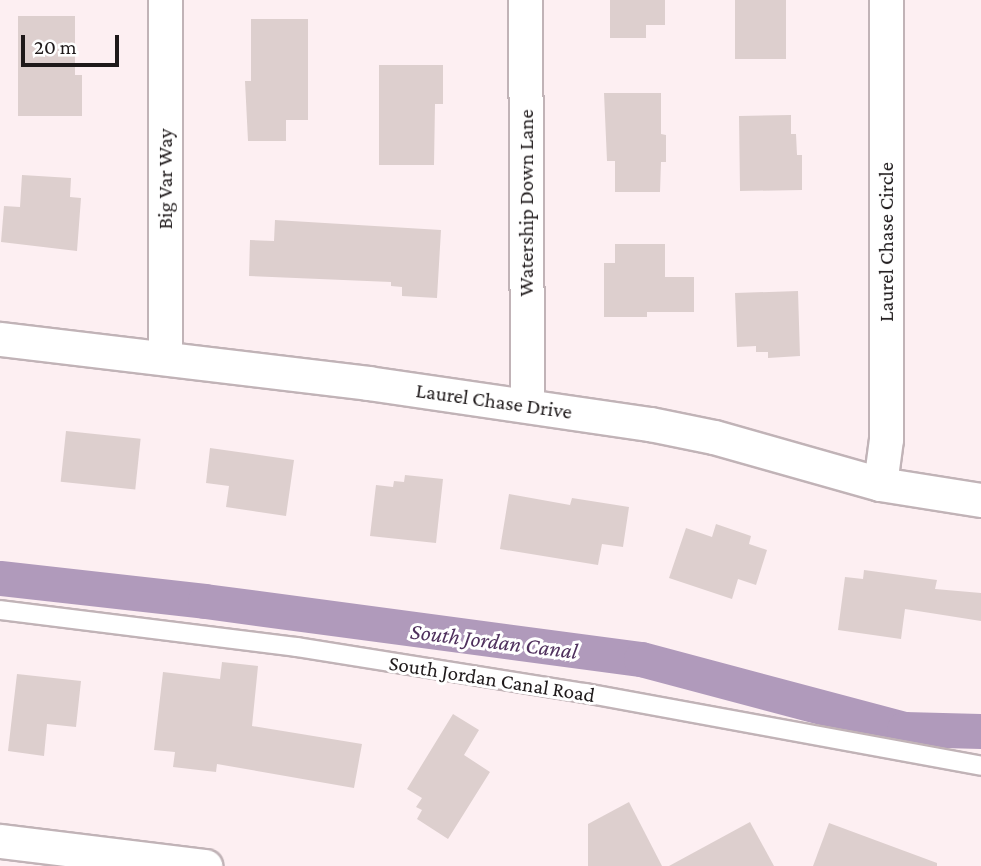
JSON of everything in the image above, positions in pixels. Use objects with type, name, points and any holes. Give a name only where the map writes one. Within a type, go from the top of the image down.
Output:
[{"type":"street","name":"Big Var Way","points":[[165,0],[165,358]]},
{"type":"street","name":"Watership Down Lane","points":[[525,0],[527,405]]},
{"type":"street","name":"Laurel Chase Circle","points":[[880,484],[886,439],[886,0]]},
{"type":"street","name":"Laurel Chase Drive","points":[[0,339],[527,405],[715,437],[880,484],[981,500]]},
{"type":"street","points":[[0,841],[205,866]]},
{"type":"lane","name":"South Jordan Canal Road","points":[[0,610],[297,647],[530,684],[981,766]]},
{"type":"building","points":[[610,0],[665,0],[665,25],[646,25],[646,38],[610,38]]},
{"type":"building","points":[[735,0],[786,0],[786,59],[735,59]]},
{"type":"building","points":[[18,16],[75,16],[75,75],[82,75],[82,116],[18,116]]},
{"type":"building","points":[[251,19],[308,19],[308,120],[286,120],[286,141],[248,141],[245,81],[251,81]]},
{"type":"building","points":[[379,65],[443,65],[443,104],[435,104],[434,165],[379,165]]},
{"type":"building","points":[[604,93],[661,93],[661,134],[666,135],[666,162],[661,162],[660,192],[615,192],[615,161],[607,161]]},
{"type":"building","points":[[791,115],[791,134],[796,134],[797,155],[802,155],[802,190],[740,191],[739,116]]},
{"type":"building","points":[[22,175],[71,178],[70,197],[81,198],[77,251],[1,242],[4,206],[20,207]]},
{"type":"building","points":[[275,220],[441,230],[437,298],[402,296],[402,287],[391,286],[391,282],[249,276],[250,240],[274,241]]},
{"type":"building","points":[[615,244],[665,244],[665,277],[694,277],[694,312],[647,312],[647,317],[604,317],[604,263],[615,263]]},
{"type":"building","points":[[798,291],[800,356],[768,358],[768,352],[756,352],[756,346],[737,347],[735,293]]},
{"type":"building","points":[[66,431],[141,439],[135,490],[61,482]]},
{"type":"building","points":[[210,448],[294,460],[286,516],[226,507],[229,486],[206,483]]},
{"type":"building","points":[[405,475],[443,479],[436,543],[370,536],[376,485],[393,487],[394,481],[404,482]]},
{"type":"building","points":[[509,494],[570,505],[572,498],[629,507],[623,547],[602,544],[598,565],[500,549]]},
{"type":"building","points":[[716,524],[751,536],[749,544],[767,550],[756,585],[738,579],[732,599],[669,578],[686,528],[712,537]]},
{"type":"building","points":[[864,570],[937,580],[935,589],[981,593],[981,621],[905,609],[901,639],[838,630],[845,577],[863,579]]},
{"type":"building","points":[[222,662],[258,666],[252,726],[362,744],[354,788],[217,764],[216,772],[173,767],[175,752],[154,750],[163,672],[220,679]]},
{"type":"building","points":[[17,674],[81,681],[76,727],[47,724],[44,756],[8,751]]},
{"type":"building","points":[[453,714],[479,730],[464,755],[490,772],[448,839],[417,819],[422,810],[416,807],[422,798],[407,789]]},
{"type":"building","points":[[629,802],[662,866],[588,866],[588,824]]},
{"type":"building","points":[[750,822],[774,866],[669,866]]},
{"type":"building","points":[[829,823],[937,863],[937,866],[813,866]]},
{"type":"waterway","name":"South Jordan Canal","points":[[0,578],[205,601],[641,659],[904,729],[981,731]]}]
